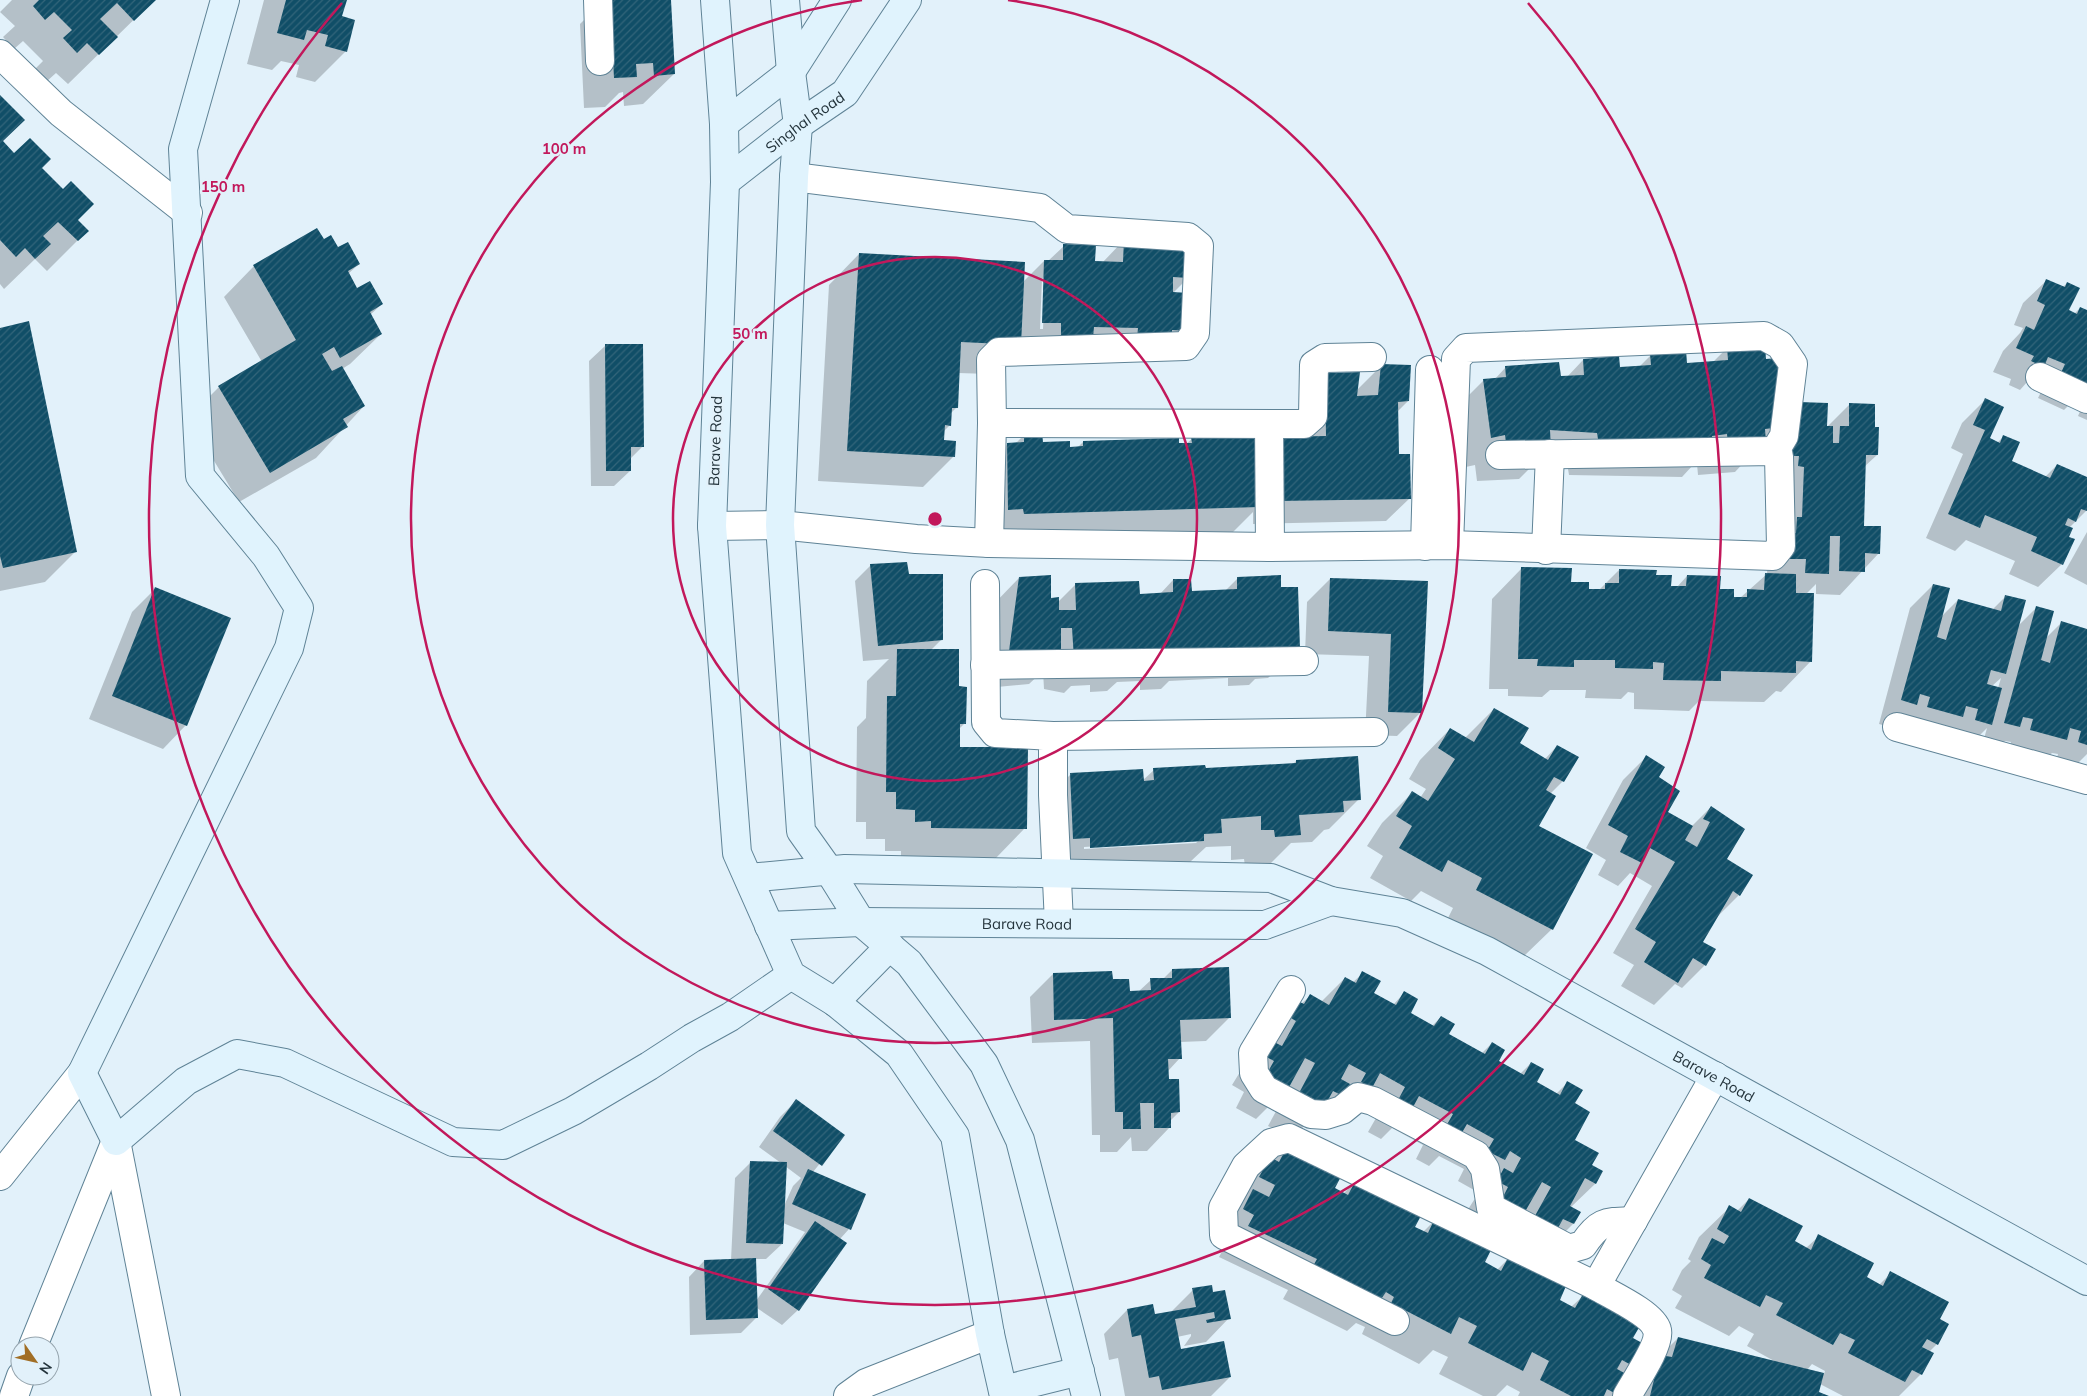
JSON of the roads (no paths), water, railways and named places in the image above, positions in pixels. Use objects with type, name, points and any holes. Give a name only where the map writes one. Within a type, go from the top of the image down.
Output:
[{"type":"street","points":[[0,1176],[82,1073],[289,648],[299,608],[266,556],[200,476],[188,213],[183,149],[225,0]]},
{"type":"street","points":[[598,0],[600,61]]},
{"type":"street","name":"Barave Road","points":[[715,0],[724,124],[725,182],[712,526],[737,853],[769,926],[861,922],[1265,925],[1331,901]]},
{"type":"street","points":[[769,926],[791,975],[835,1002],[899,1054],[954,1136],[990,1334],[1004,1393],[1083,1384],[1020,1140],[984,1064],[909,963],[861,922],[828,869],[801,831],[780,525],[794,177],[798,125],[785,0]]},
{"type":"street","points":[[724,124],[791,72],[837,0]]},
{"type":"street","name":"Singhal Road","points":[[725,182],[798,125],[845,93],[907,0]]},
{"type":"street","points":[[0,54],[61,113],[188,213]]},
{"type":"street","points":[[794,177],[1040,208],[1067,229],[1188,237],[1199,246],[1195,333],[1186,346],[999,352],[991,360],[992,423],[989,543]]},
{"type":"street","points":[[1437,546],[1452,470],[1456,359],[1466,348],[1764,336],[1780,345],[1793,364],[1784,436],[1775,450]]},
{"type":"street","points":[[992,423],[1304,424],[1313,416],[1314,366],[1325,358],[1372,357]]},
{"type":"street","points":[[1430,370],[1437,546]]},
{"type":"street","points":[[2040,377],[2087,400]]},
{"type":"street","points":[[1452,470],[1461,468],[1470,455],[1474,393]]},
{"type":"street","points":[[1269,424],[1270,547]]},
{"type":"street","points":[[712,526],[780,525],[916,539],[989,543],[1270,547],[1437,546],[1774,556],[1781,546],[1779,456],[1775,450]]},
{"type":"street","points":[[1500,455],[1775,450]]},
{"type":"street","points":[[1546,550],[1550,454]]},
{"type":"street","points":[[985,584],[986,722],[996,733],[1054,736],[1374,732]]},
{"type":"street","points":[[985,665],[1304,661]]},
{"type":"street","points":[[1897,727],[2087,780]]},
{"type":"street","points":[[1054,736],[1054,795],[1059,923]]},
{"type":"street","name":"Barave Road","points":[[749,878],[828,869],[1057,872],[1271,878],[1331,901],[1402,913],[1487,951],[2087,1281]]},
{"type":"street","points":[[835,1002],[890,946]]},
{"type":"street","points":[[37,1336],[116,1141],[186,1081],[237,1054],[285,1063],[453,1142],[504,1145],[572,1111],[649,1066],[692,1038],[730,1017],[791,975]]},
{"type":"street","points":[[1291,990],[1253,1054],[1254,1073],[1264,1088],[1311,1114],[1326,1115],[1342,1110],[1358,1097],[1373,1101],[1476,1155],[1485,1169],[1490,1208],[1569,1249],[1583,1245],[1594,1229],[1608,1222],[1633,1221]]},
{"type":"street","points":[[82,1073],[116,1141],[166,1396]]},
{"type":"street","points":[[1596,1286],[1715,1076]]},
{"type":"street","points":[[1395,1320],[1224,1234],[1223,1208],[1246,1166],[1271,1143],[1289,1138],[1596,1286],[1651,1319],[1658,1331],[1656,1343],[1627,1396]]},
{"type":"street","points":[[848,1396],[866,1382],[990,1334]]}]
